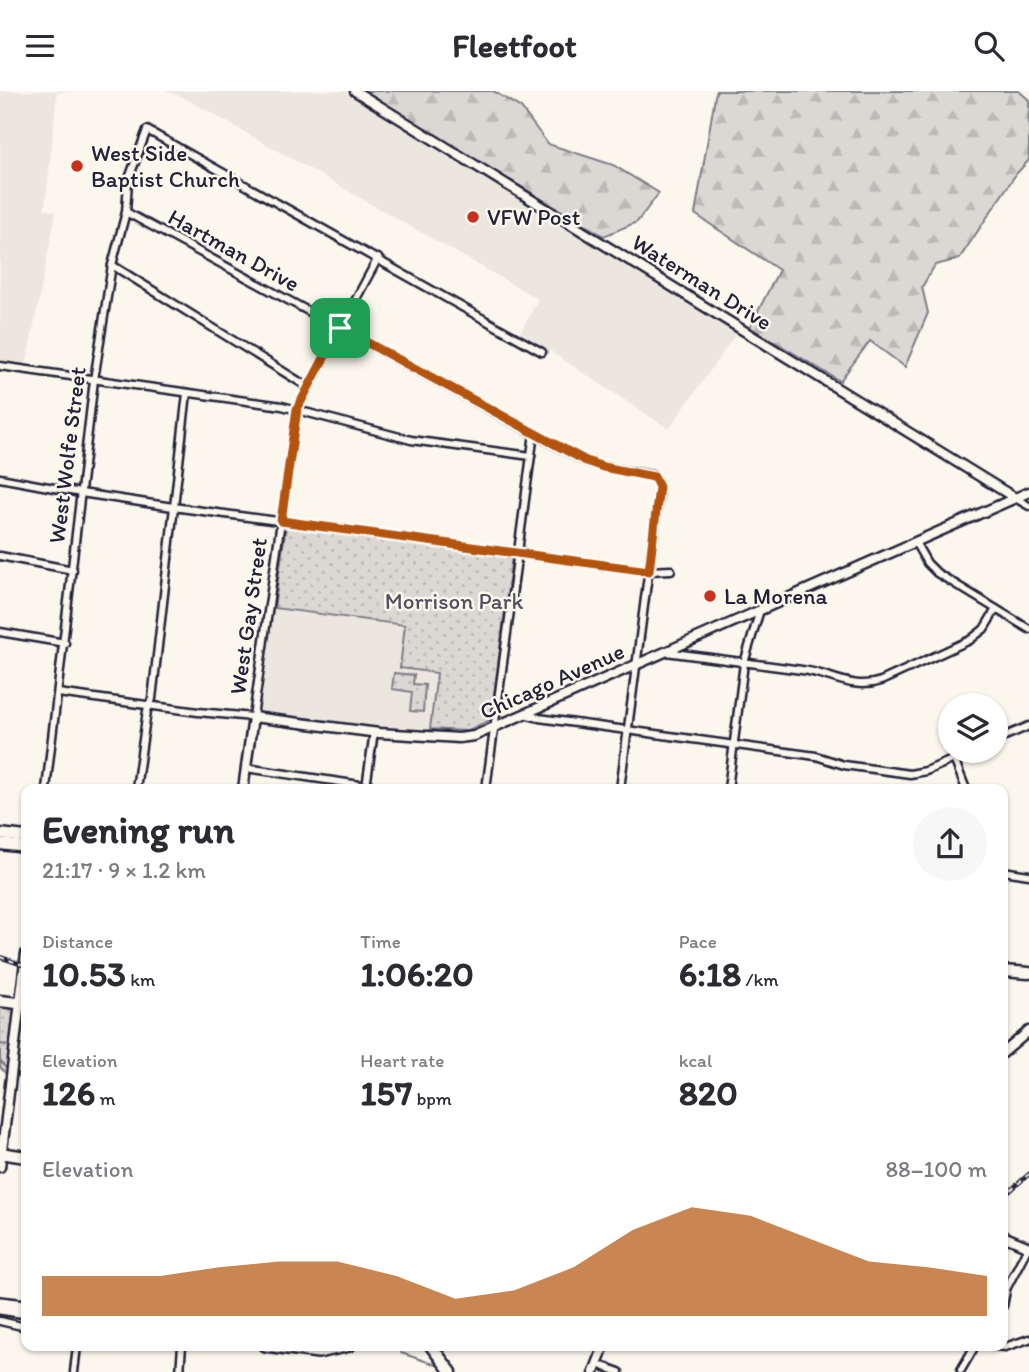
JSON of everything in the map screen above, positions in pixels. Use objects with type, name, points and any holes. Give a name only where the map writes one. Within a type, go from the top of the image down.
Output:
[{"type":"main road","points":[[0,834],[21,836]]},
{"type":"main road","points":[[0,844],[21,847]]},
{"type":"main road","points":[[1008,971],[1029,972]]},
{"type":"main road","points":[[0,1001],[21,1004]]},
{"type":"main road","points":[[1,1154],[21,1156]]},
{"type":"main road","points":[[0,1302],[21,1304]]},
{"type":"main road","points":[[0,1309],[21,1312]]},
{"type":"main road","points":[[303,1351],[335,1351]]},
{"type":"main road","points":[[440,1351],[451,1372]]},
{"type":"street","name":"Waterman Drive","points":[[355,91],[1029,506]]},
{"type":"street","name":"West Wolfe Street","points":[[47,784],[94,380],[112,265],[126,212],[128,181],[147,130],[378,258]]},
{"type":"street","name":"Hartman Drive","points":[[126,212],[582,460],[603,467],[651,475],[659,483],[649,571]]},
{"type":"street","name":"West Gay Street","points":[[244,784],[297,409],[378,258]]},
{"type":"street","points":[[378,258],[542,352]]},
{"type":"street","points":[[112,265],[308,387]]},
{"type":"street","points":[[0,366],[297,409],[419,441],[531,456]]},
{"type":"street","points":[[137,784],[152,699],[187,393]]},
{"type":"street","points":[[487,784],[534,433]]},
{"type":"street","points":[[0,478],[173,507],[649,571],[671,571]]},
{"type":"street","name":"Chicago Avenue","points":[[58,693],[374,732],[462,738],[477,736],[1029,492]]},
{"type":"street","points":[[915,542],[933,570],[1029,629]]},
{"type":"street","points":[[0,556],[73,570]]},
{"type":"street","points":[[621,784],[649,571]]},
{"type":"street","points":[[729,784],[744,663],[760,610]]},
{"type":"street","points":[[664,652],[807,671],[850,684],[871,684],[966,643],[981,631],[996,610]]},
{"type":"street","points":[[0,632],[65,643]]},
{"type":"street","points":[[524,714],[816,755],[848,766],[905,774],[926,771],[945,763]]},
{"type":"street","points":[[1008,735],[1029,726]]},
{"type":"street","points":[[367,784],[374,732]]},
{"type":"street","points":[[956,763],[964,784]]},
{"type":"street","points":[[246,768],[342,784]]},
{"type":"street","points":[[1008,872],[1029,875]]},
{"type":"street","points":[[0,1167],[21,1016]]},
{"type":"street","points":[[1008,1049],[1029,1031]]},
{"type":"street","points":[[1008,1238],[1029,1247],[1008,1285]]},
{"type":"street","points":[[0,1321],[21,1326]]},
{"type":"street","points":[[1008,1345],[1029,1339]]},
{"type":"street","points":[[74,1372],[76,1351]]},
{"type":"street","points":[[180,1372],[182,1351]]},
{"type":"street","points":[[602,1351],[595,1368],[619,1372]]},
{"type":"street","points":[[961,1370],[972,1351]]},
{"type":"shaded area","points":[[0,91],[79,91],[57,93],[45,209],[56,212],[26,365],[0,361]]},
{"type":"shaded area","points":[[166,91],[346,91],[738,331],[669,429],[521,332],[538,299],[185,98]]},
{"type":"shaded area","points":[[274,608],[406,625],[437,672],[430,729],[367,726],[259,712]]},
{"type":"green space","points":[[365,91],[493,91],[521,108],[548,144],[613,165],[659,193],[637,222],[604,236]]},
{"type":"green space","points":[[716,91],[1019,91],[1029,100],[1029,160],[1016,174],[959,259],[935,265],[922,287],[928,313],[905,367],[870,341],[840,381],[750,327],[779,270],[695,214]]},
{"type":"green space","name":"Morrison Park","points":[[286,526],[512,556],[491,720],[466,731],[430,729],[437,673],[400,668],[405,625],[274,608]]},
{"type":"green space","points":[[394,673],[414,675],[413,684],[425,685],[423,712],[410,711],[412,692],[392,689]]},
{"type":"green space","points":[[0,1007],[15,1009],[11,1045],[0,1044]]},
{"type":"green space","points":[[0,1044],[11,1045],[7,1075],[0,1067]]},
{"type":"waterway","points":[[0,1061],[7,1069]]},
{"type":"waterway","points":[[14,1075],[21,1076]]},
{"type":"waterway","points":[[401,1353],[437,1365]]},
{"type":"railway","points":[[0,957],[21,964]]},
{"type":"railway","points":[[1008,1193],[1029,1174]]},
{"type":"place","name":"West Side Baptist Church","points":[[77,166]]},
{"type":"place","name":"VFW Post","points":[[473,217]]},
{"type":"place","name":"La Morena","points":[[710,596]]},
{"type":"route","points":[[340,328],[586,461],[654,477],[659,487],[649,571],[281,521],[297,409],[340,328]]}]
